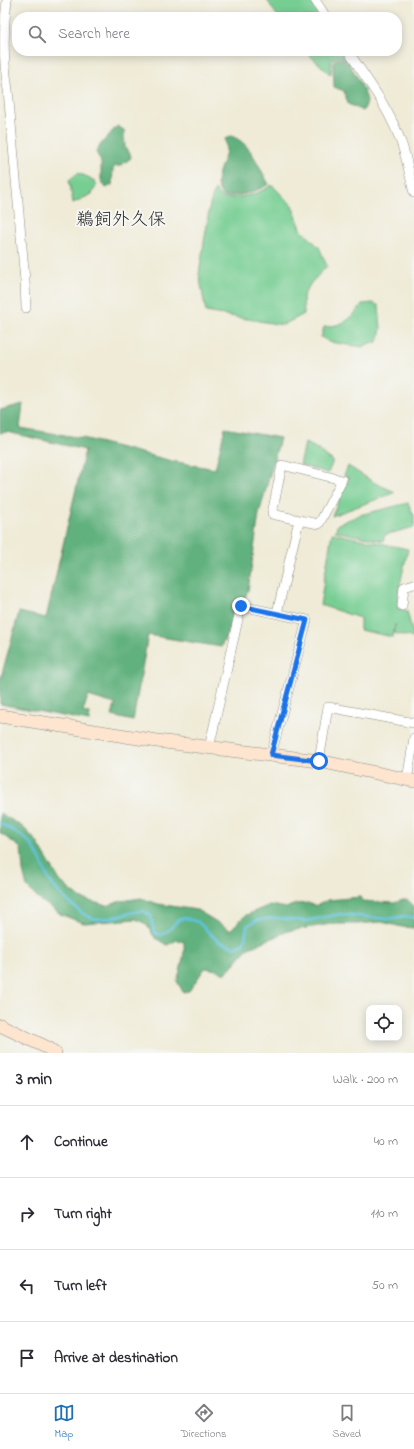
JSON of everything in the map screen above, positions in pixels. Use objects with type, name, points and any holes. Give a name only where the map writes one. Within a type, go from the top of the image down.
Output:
[{"type":"street","points":[[7,0],[4,18],[4,62],[8,90],[25,273],[26,308]]},
{"type":"street","points":[[315,0],[323,12]]},
{"type":"street","points":[[351,56],[386,109],[395,126],[402,144],[414,193]]},
{"type":"street","points":[[282,465],[342,480],[319,524],[299,520],[272,514],[282,465]]},
{"type":"street","points":[[277,614],[299,520]]},
{"type":"street","points":[[402,606],[404,587],[414,584]]},
{"type":"street","points":[[209,748],[241,606],[307,620],[271,755]]},
{"type":"street","points":[[319,761],[328,707],[414,723]]},
{"type":"street","points":[[0,716],[157,741],[319,761],[411,781],[414,738]]},
{"type":"street","points":[[1,1027],[48,1048],[55,1053]]},
{"type":"green space","points":[[267,0],[311,0],[319,12],[275,12]]},
{"type":"green space","points":[[310,56],[339,56],[331,61],[331,75]]},
{"type":"green space","points":[[339,58],[344,59],[348,63],[362,87],[367,102],[363,111],[348,104],[344,91],[334,87],[333,62]]},
{"type":"green space","points":[[117,126],[124,130],[125,148],[130,153],[131,158],[120,166],[115,166],[113,169],[112,185],[106,188],[101,180],[101,162],[96,152]]},
{"type":"green space","points":[[231,136],[244,144],[254,156],[269,184],[247,193],[235,196],[222,196],[217,186],[218,178],[226,151],[225,139]]},
{"type":"green space","points":[[78,173],[90,178],[97,184],[92,194],[73,203],[69,180]]},
{"type":"green space","points":[[272,185],[292,205],[302,231],[319,247],[327,266],[311,283],[303,296],[304,314],[283,325],[206,312],[199,274],[210,204],[215,190],[222,198],[236,197],[255,194]]},
{"type":"green space","points":[[373,303],[379,306],[381,329],[379,339],[376,343],[370,343],[362,347],[329,342],[321,337],[324,327],[342,323],[350,318],[362,304]]},
{"type":"green space","points":[[23,404],[20,428],[83,438],[172,461],[215,469],[225,428],[280,438],[259,514],[248,591],[221,647],[148,635],[133,721],[112,716],[115,704],[88,696],[83,712],[90,714],[89,721],[0,704],[0,681],[19,612],[46,618],[85,450],[7,432],[0,433],[0,410]]},
{"type":"green space","points":[[305,443],[314,447],[333,461],[328,473],[300,465]]},
{"type":"green space","points":[[348,466],[375,483],[395,492],[332,516],[349,478],[344,476]]},
{"type":"green space","points":[[408,503],[414,516],[414,527],[385,535],[383,541],[335,531],[338,524],[360,515]]},
{"type":"green space","points":[[332,533],[408,549],[399,589],[397,608],[407,611],[414,638],[394,633],[395,624],[393,637],[360,630],[360,618],[320,605]]},
{"type":"green space","points":[[0,813],[23,827],[37,842],[60,881],[79,898],[107,906],[121,901],[141,898],[158,904],[197,910],[230,930],[246,915],[270,905],[286,908],[296,904],[308,903],[316,906],[328,900],[360,897],[363,901],[394,903],[408,900],[414,906],[414,928],[402,927],[382,922],[331,924],[288,931],[247,949],[225,974],[217,970],[205,968],[189,991],[183,992],[177,981],[183,957],[184,942],[177,940],[167,945],[155,938],[146,924],[136,919],[84,923],[62,915],[37,898],[27,887],[23,871],[21,848],[0,833]]},
{"type":"waterway","points":[[0,823],[32,845],[53,886],[64,898],[84,914],[91,918],[108,919],[138,911],[144,911],[151,916],[155,933],[161,935],[169,930],[178,920],[185,918],[198,922],[218,941],[234,947],[242,945],[245,939],[247,926],[257,920],[276,918],[305,921],[341,914],[387,919],[405,916],[414,918]]},
{"type":"district","name":"鵜飼外久保","points":[[121,221]]},
{"type":"route","points":[[241,606],[307,620],[271,755],[319,761]]}]
